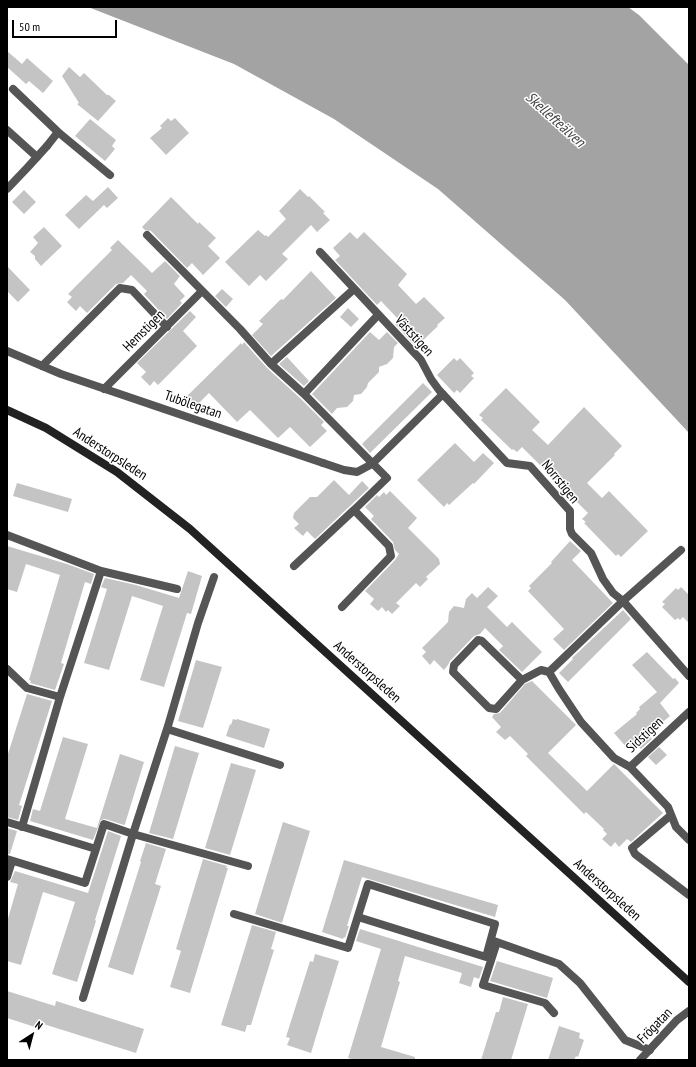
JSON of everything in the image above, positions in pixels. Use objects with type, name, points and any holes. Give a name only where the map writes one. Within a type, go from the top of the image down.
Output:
[{"type":"main road","name":"Anderstorpsleden","points":[[7,410],[46,428],[117,472],[190,529],[689,982]]},
{"type":"street","points":[[13,89],[58,132],[110,176]]},
{"type":"street","points":[[7,130],[37,158]]},
{"type":"street","points":[[7,189],[37,158],[58,132]]},
{"type":"street","points":[[147,235],[240,329],[271,364],[304,394],[387,478],[294,566]]},
{"type":"street","name":"Väststigen","points":[[320,252],[421,360],[431,379],[443,394],[452,402]]},
{"type":"street","points":[[42,366],[120,288],[132,290],[167,327]]},
{"type":"street","points":[[271,364],[354,288]]},
{"type":"street","name":"Hemstigen","points":[[104,389],[202,291]]},
{"type":"street","points":[[304,394],[378,315]]},
{"type":"street","name":"Tubölegatan","points":[[7,350],[61,374],[344,470],[357,472],[372,464]]},
{"type":"street","points":[[372,464],[443,394]]},
{"type":"street","name":"Norrstigen","points":[[452,402],[507,463],[530,466],[565,505],[570,511],[570,529],[572,534],[590,553],[603,579],[613,593],[623,601],[689,676]]},
{"type":"street","points":[[342,607],[390,556],[389,546],[354,510]]},
{"type":"street","points":[[7,535],[101,571],[177,589]]},
{"type":"street","points":[[549,672],[623,601],[681,550]]},
{"type":"street","points":[[22,827],[60,697],[101,571]]},
{"type":"street","points":[[83,998],[167,729],[198,623],[214,577]]},
{"type":"street","points":[[522,680],[482,641],[478,640],[454,665],[453,672],[489,708],[496,709],[522,680],[541,670],[549,672],[581,722],[614,758],[630,767]]},
{"type":"street","points":[[7,669],[27,688],[60,697]]},
{"type":"street","name":"Sidstigen","points":[[689,712],[630,767],[668,807],[676,827],[689,840]]},
{"type":"street","points":[[167,729],[280,765]]},
{"type":"street","points":[[671,815],[632,848],[635,854],[689,895]]},
{"type":"street","points":[[7,822],[96,849]]},
{"type":"street","points":[[7,877],[9,860],[85,884],[104,824],[133,834],[248,866]]},
{"type":"street","points":[[234,914],[348,948],[368,884],[495,924],[494,941],[483,985],[545,1003],[554,1013]]},
{"type":"street","points":[[358,917],[486,957],[494,941]]},
{"type":"street","points":[[494,941],[559,964],[580,983],[625,1040],[650,1050]]},
{"type":"street","name":"Frögatan","points":[[640,1060],[677,1020],[689,1010]]},
{"type":"water","name":"Skellefteälven","points":[[88,7],[628,7],[639,15],[689,65],[689,433],[565,300],[438,189],[334,119],[234,64]]},
{"type":"building","points":[[7,51],[22,64],[27,58],[53,81],[43,93],[29,81],[26,84],[7,67]]},
{"type":"building","points":[[69,67],[80,77],[84,73],[107,95],[116,101],[98,121],[77,104],[79,103],[62,76]]},
{"type":"building","points":[[168,118],[171,121],[175,118],[189,133],[166,155],[150,138],[162,128],[160,126]]},
{"type":"building","points":[[90,119],[116,140],[112,146],[115,149],[105,161],[75,136]]},
{"type":"building","points":[[108,187],[118,198],[107,208],[104,205],[79,229],[65,215],[86,195],[93,201]]},
{"type":"building","points":[[300,189],[325,212],[323,213],[330,220],[317,232],[311,225],[282,254],[288,259],[266,281],[260,275],[249,286],[225,262],[258,230],[268,237],[286,219],[279,211]]},
{"type":"building","points":[[24,190],[36,202],[24,214],[12,202]]},
{"type":"building","points":[[171,197],[198,224],[199,222],[216,238],[208,246],[220,258],[203,275],[192,263],[187,268],[151,231],[145,230],[142,227]]},
{"type":"building","points":[[44,227],[62,246],[41,266],[35,259],[35,256],[30,252],[38,243],[33,237]]},
{"type":"building","points":[[350,232],[357,239],[364,232],[407,274],[398,285],[416,304],[424,297],[445,318],[416,347],[395,324],[399,320],[381,301],[377,305],[335,260],[340,256],[333,248]]},
{"type":"building","points":[[118,240],[152,273],[165,261],[180,276],[174,284],[185,296],[180,301],[182,303],[167,319],[144,294],[147,291],[131,275],[123,283],[116,284],[87,313],[80,306],[76,311],[67,302],[72,297],[68,294],[112,250],[110,248]]},
{"type":"building","points":[[7,266],[30,290],[18,302],[7,291]]},
{"type":"building","points":[[311,271],[336,298],[271,356],[252,335],[263,324],[259,321],[280,300],[283,300]]},
{"type":"building","points":[[222,289],[233,299],[226,307],[215,296]]},
{"type":"building","points":[[348,308],[359,319],[351,327],[340,317]]},
{"type":"building","points":[[190,311],[196,317],[183,331],[197,346],[158,385],[154,381],[150,386],[141,377],[146,372],[137,363]]},
{"type":"building","points":[[370,332],[379,340],[387,332],[398,343],[394,347],[393,358],[387,364],[379,367],[379,372],[368,383],[367,387],[361,394],[354,395],[353,401],[347,407],[337,408],[332,414],[312,394]]},
{"type":"building","points":[[244,342],[267,368],[324,422],[321,425],[327,431],[310,447],[290,427],[278,438],[250,410],[237,422],[209,393],[193,409],[183,400],[241,343],[242,345]]},
{"type":"building","points":[[287,357],[309,381],[304,386],[279,364]]},
{"type":"building","points":[[454,358],[457,361],[460,358],[474,373],[471,376],[474,378],[460,393],[457,390],[454,393],[437,375]]},
{"type":"building","points":[[423,383],[432,392],[370,453],[362,444]]},
{"type":"building","points":[[506,388],[540,422],[532,430],[548,445],[584,407],[622,446],[587,483],[602,498],[609,491],[648,531],[621,557],[618,554],[616,556],[584,523],[586,522],[582,519],[588,513],[522,447],[517,452],[513,449],[512,450],[481,420],[483,418],[479,415]]},
{"type":"building","points":[[455,443],[474,462],[483,453],[494,463],[474,484],[473,483],[449,505],[447,503],[444,507],[417,480]]},
{"type":"building","points":[[334,480],[349,495],[362,481],[369,488],[315,539],[307,531],[303,536],[294,528],[299,524],[293,518],[294,513],[310,497],[317,497]]},
{"type":"building","points":[[17,483],[72,499],[68,512],[13,496]]},
{"type":"building","points":[[390,491],[417,518],[408,528],[439,559],[440,564],[426,577],[428,579],[420,587],[416,583],[396,603],[400,606],[392,614],[388,610],[386,612],[382,607],[378,611],[370,604],[374,599],[365,591],[399,554],[395,550],[393,542],[371,519],[374,516],[365,507],[377,495],[379,497],[384,492],[386,495]]},
{"type":"building","points":[[570,541],[581,551],[572,560],[613,603],[564,650],[553,639],[564,629],[528,591],[531,588],[529,586],[552,563],[551,562]]},
{"type":"building","points":[[7,546],[67,564],[94,574],[91,584],[85,582],[61,663],[64,664],[55,690],[30,683],[31,681],[29,680],[60,575],[26,564],[17,592],[7,589]]},
{"type":"building","points":[[188,571],[202,576],[191,614],[187,613],[164,687],[140,680],[163,606],[132,596],[109,670],[84,663],[107,589],[101,587],[105,578],[136,585],[179,598]]},
{"type":"building","points":[[488,587],[498,596],[487,607],[507,627],[512,622],[542,652],[522,672],[499,650],[503,646],[485,628],[480,634],[474,636],[450,661],[444,670],[434,660],[430,665],[422,656],[426,652],[422,648],[448,622],[449,612],[454,606],[464,608],[466,599],[472,593],[477,598]]},
{"type":"building","points":[[681,587],[689,595],[689,623],[683,617],[680,620],[678,618],[675,620],[662,607],[665,604],[662,602],[676,588],[678,590]]},
{"type":"building","points":[[623,610],[631,619],[568,682],[559,673],[573,659],[572,658]]},
{"type":"building","points":[[647,652],[673,679],[675,678],[679,683],[660,703],[670,716],[648,734],[652,739],[641,749],[639,747],[634,751],[630,747],[628,749],[614,733],[637,714],[636,713],[640,709],[639,707],[657,692],[632,665]]},
{"type":"building","points":[[196,660],[222,667],[203,728],[178,721]]},
{"type":"building","points":[[532,681],[576,725],[548,753],[587,791],[614,764],[663,813],[631,842],[627,839],[619,847],[615,842],[611,847],[602,839],[607,834],[603,830],[604,829],[586,812],[584,814],[526,756],[528,754],[510,736],[505,740],[496,732],[501,727],[492,717],[494,714],[500,713],[525,684]]},
{"type":"building","points":[[27,694],[52,701],[19,805],[22,806],[18,820],[7,817],[7,757]]},
{"type":"building","points":[[233,719],[270,729],[264,748],[226,736]]},
{"type":"building","points":[[63,737],[88,744],[65,819],[97,828],[120,754],[144,762],[125,824],[124,825],[105,819],[101,820],[93,840],[30,821],[33,809],[40,811]]},
{"type":"building","points":[[175,746],[199,753],[173,839],[149,833]]},
{"type":"building","points":[[659,747],[667,755],[656,765],[648,757]]},
{"type":"building","points":[[231,763],[256,770],[230,855],[205,848]]},
{"type":"building","points":[[283,822],[310,831],[282,923],[255,914]]},
{"type":"building","points":[[7,828],[17,831],[10,854],[7,854]]},
{"type":"building","points":[[108,831],[121,836],[77,982],[52,974],[75,902],[43,892],[21,965],[7,961],[7,922],[18,884],[10,882],[15,871],[88,893]]},
{"type":"building","points":[[146,843],[166,849],[155,884],[161,886],[133,975],[108,967]]},
{"type":"building","points":[[203,859],[227,866],[226,868],[228,868],[190,993],[170,987],[181,951],[176,949]]},
{"type":"building","points":[[344,860],[498,905],[495,917],[362,877],[347,926],[349,926],[345,938],[344,937],[343,939],[322,932]]},
{"type":"building","points":[[252,925],[276,932],[271,949],[274,950],[251,1025],[247,1025],[245,1032],[221,1025]]},
{"type":"building","points":[[360,929],[483,967],[479,979],[474,977],[471,987],[459,983],[462,973],[405,956],[398,981],[400,982],[381,1047],[415,1057],[415,1060],[355,1060],[348,1058],[381,949],[356,941]]},
{"type":"building","points":[[315,954],[339,961],[311,1053],[287,1045],[290,1038],[286,1037],[310,961],[313,962]]},
{"type":"building","points":[[497,961],[553,978],[547,998],[490,981]]},
{"type":"building","points":[[7,991],[55,1006],[56,1001],[144,1029],[136,1053],[37,1022],[35,1027],[7,1018]]},
{"type":"building","points":[[503,997],[528,1004],[511,1060],[481,1060],[496,1012],[499,1012]]},
{"type":"building","points":[[559,1026],[580,1033],[579,1038],[584,1040],[578,1057],[576,1056],[574,1060],[548,1060]]}]
